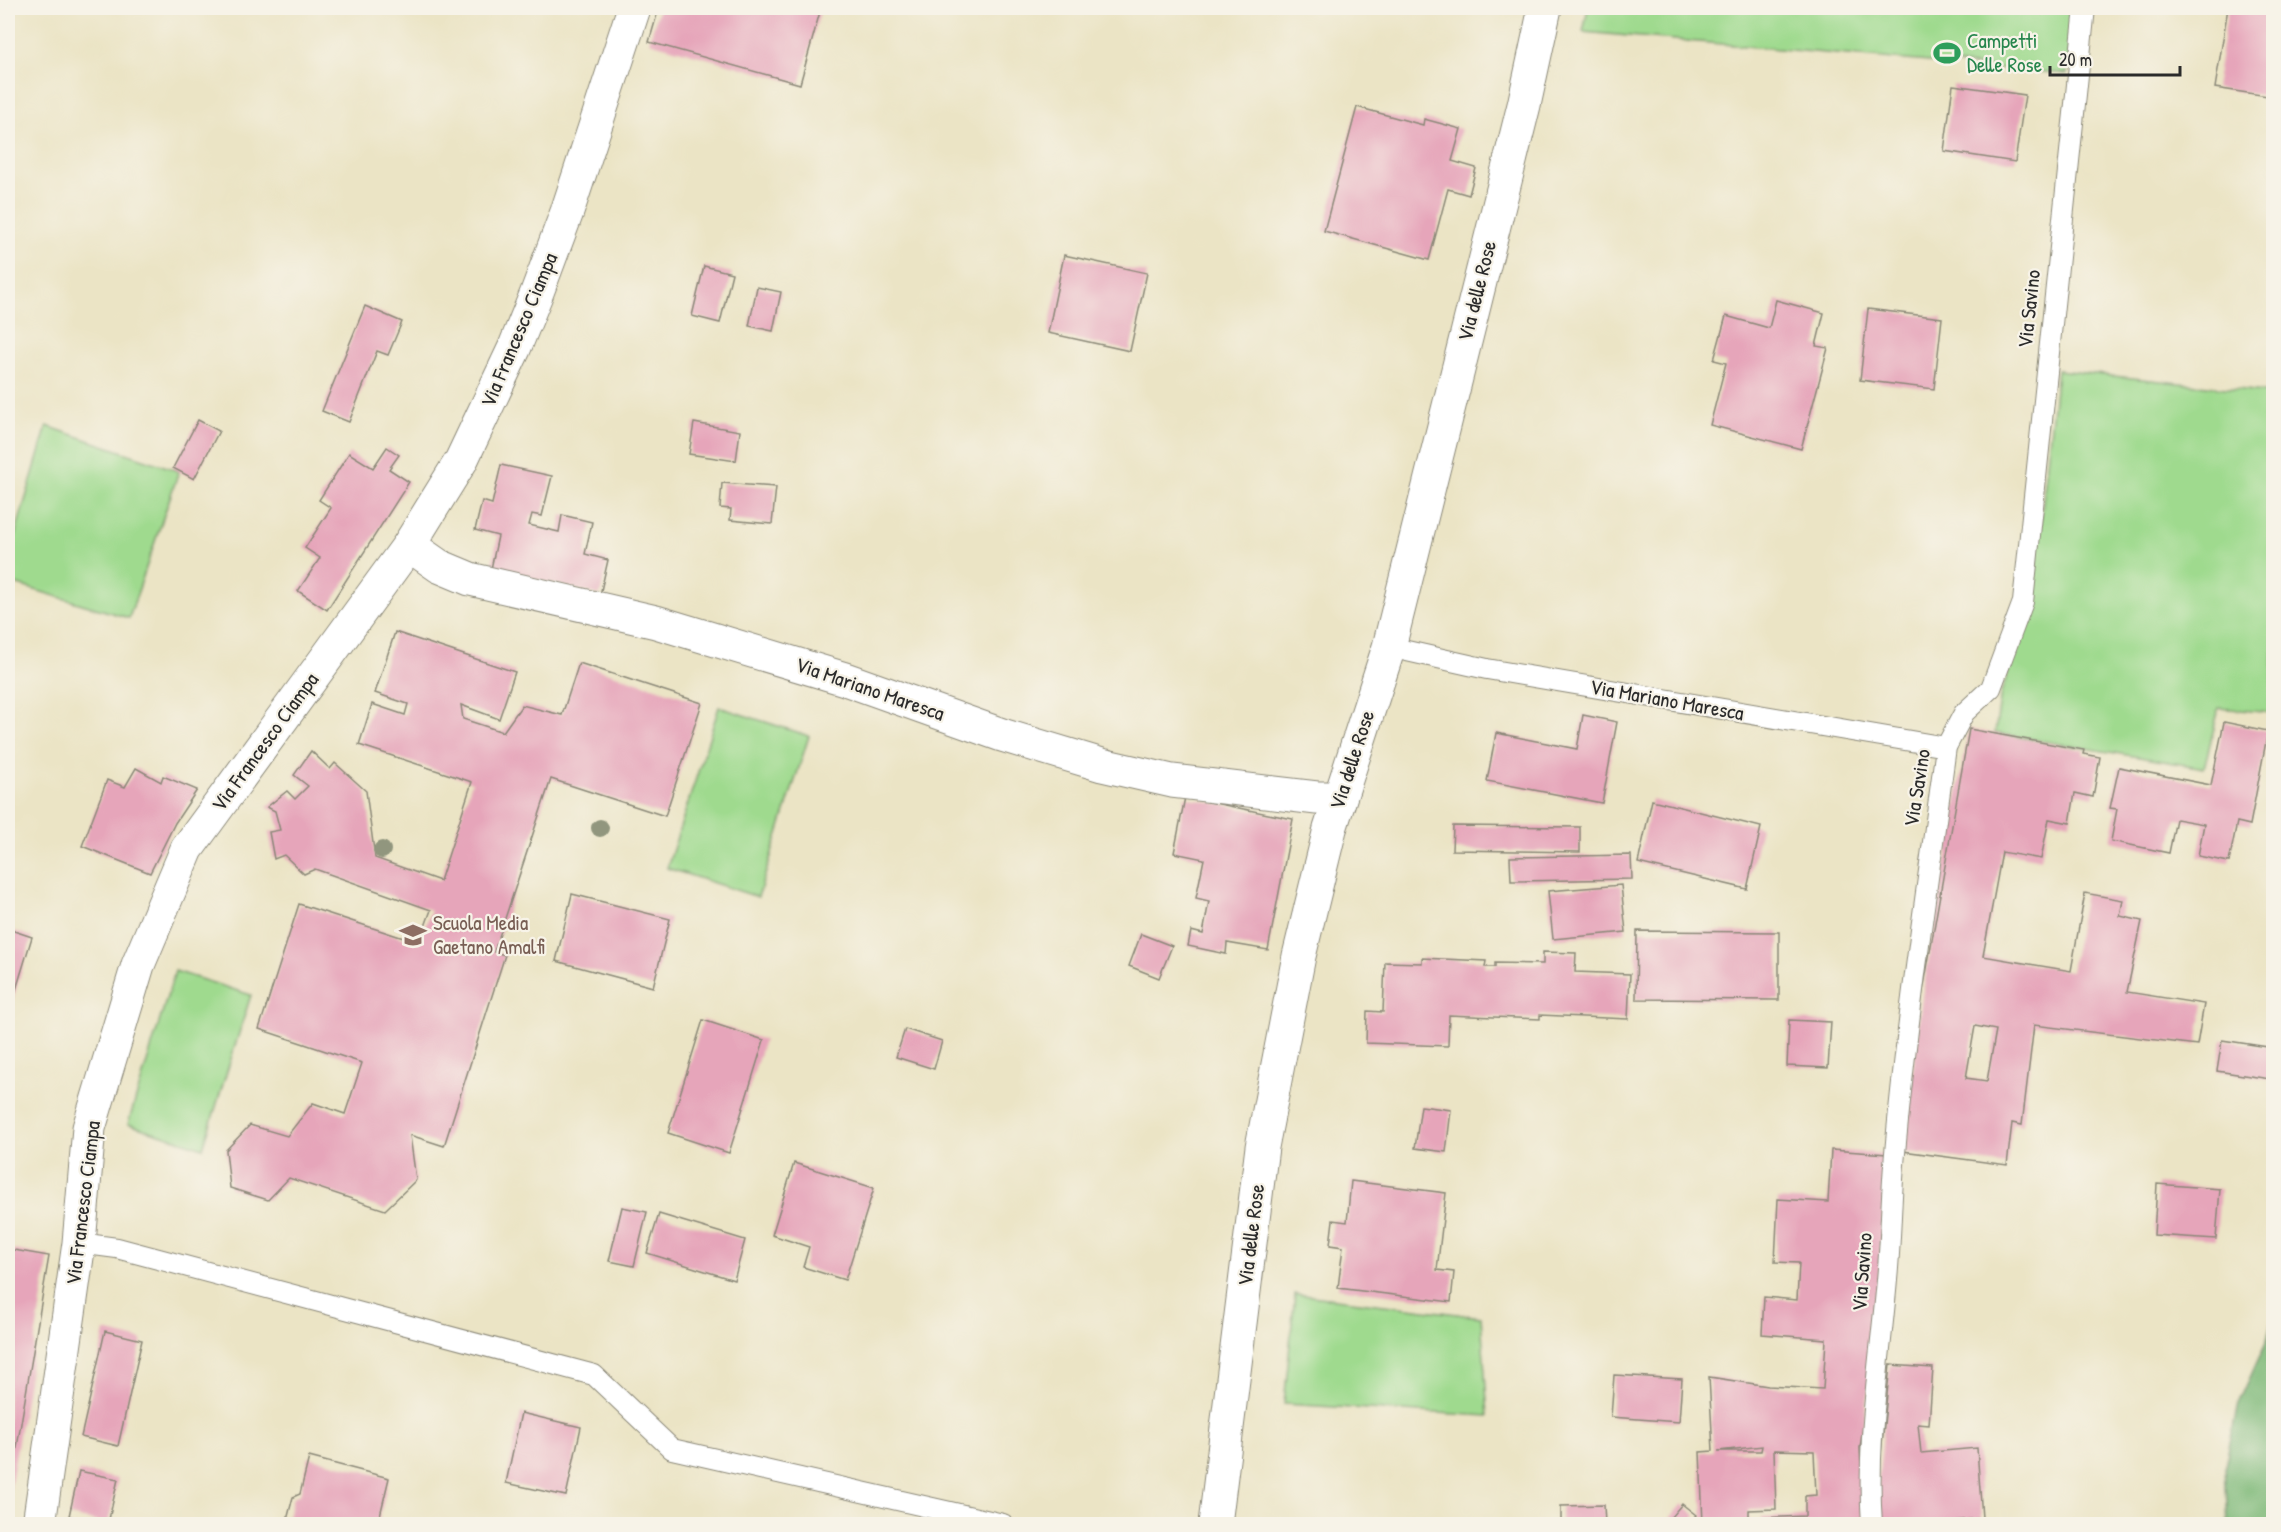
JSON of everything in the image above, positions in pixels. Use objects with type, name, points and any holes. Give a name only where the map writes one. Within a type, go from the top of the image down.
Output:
[{"type":"street","name":"Via Francesco Ciampa","points":[[39,1524],[79,1243],[89,1128],[138,965],[187,849],[410,545],[460,460],[514,350],[567,212],[634,8]]},
{"type":"street","name":"Via delle Rose","points":[[1215,1524],[1248,1248],[1266,1125],[1299,956],[1339,798],[1389,647],[1524,105],[1545,8]]},
{"type":"street","name":"Via Mariano Maresca","points":[[410,545],[439,566],[470,579],[656,622],[845,679],[1002,735],[1102,765],[1172,781],[1317,798],[1339,798]]},
{"type":"lane","name":"Via Savino","points":[[1872,1524],[1871,1447],[1887,1277],[1895,1152],[1910,1017],[1946,747],[1964,713],[1991,688],[2023,602],[2085,8]]},
{"type":"lane","name":"Via Mariano Maresca","points":[[1389,647],[1487,669],[1946,747]]},
{"type":"lane","points":[[79,1243],[117,1248],[594,1375],[672,1449],[1003,1524]]},
{"type":"green space","name":"Campetti Delle Rose","points":[[1588,8],[2074,8],[2067,74],[1583,32]]},
{"type":"green space","points":[[2057,370],[2273,393],[2273,713],[2219,708],[2204,768],[1995,733],[2001,693],[2032,604]]},
{"type":"green space","points":[[47,426],[179,471],[129,618],[8,582],[8,559]]},
{"type":"green space","points":[[719,707],[809,736],[758,897],[667,868]]},
{"type":"green space","points":[[175,971],[251,995],[203,1148],[128,1124]]},
{"type":"green space","points":[[1295,1294],[1481,1317],[1488,1416],[1284,1404]]},
{"type":"green space","points":[[2273,1316],[2273,1524],[2228,1524],[2225,1466],[2238,1404],[2267,1340]]},
{"type":"building","points":[[659,8],[821,8],[800,84],[649,42]]},
{"type":"building","points":[[2228,8],[2274,8],[2274,97],[2215,88]]},
{"type":"building","points":[[1953,85],[2025,95],[2015,162],[1944,151]]},
{"type":"building","points":[[1357,107],[1423,125],[1424,119],[1461,129],[1452,161],[1476,168],[1469,195],[1448,189],[1429,260],[1324,231]]},
{"type":"building","points":[[1064,255],[1147,273],[1130,351],[1048,333]]},
{"type":"building","points":[[704,266],[732,273],[720,323],[692,316]]},
{"type":"building","points":[[757,287],[781,292],[773,331],[749,326]]},
{"type":"building","points":[[1776,300],[1824,313],[1816,346],[1828,348],[1801,449],[1710,425],[1726,363],[1714,360],[1726,316],[1769,328]]},
{"type":"building","points":[[365,306],[402,322],[388,355],[377,351],[349,422],[322,411]]},
{"type":"building","points":[[1868,309],[1942,318],[1934,389],[1860,380]]},
{"type":"building","points":[[198,420],[219,431],[194,479],[173,468]]},
{"type":"building","points":[[694,423],[740,431],[736,461],[689,454]]},
{"type":"building","points":[[387,447],[399,455],[389,469],[409,482],[327,610],[298,591],[320,558],[305,548],[331,508],[319,500],[349,453],[373,468]]},
{"type":"building","points":[[501,465],[552,476],[542,516],[532,514],[529,525],[559,532],[562,515],[592,522],[585,554],[608,560],[600,595],[491,569],[498,536],[475,530],[482,501],[492,504]]},
{"type":"building","points":[[722,483],[776,487],[772,524],[730,520],[731,509],[720,508]]},
{"type":"building","points":[[395,632],[515,672],[499,719],[461,705],[463,719],[503,732],[522,705],[562,715],[579,663],[702,703],[665,816],[551,779],[494,952],[505,955],[444,1146],[410,1135],[416,1180],[385,1210],[289,1178],[268,1200],[230,1188],[226,1150],[250,1125],[287,1136],[313,1103],[345,1114],[362,1063],[259,1029],[299,904],[419,943],[431,910],[315,869],[304,874],[284,855],[274,859],[269,832],[280,830],[275,811],[267,807],[287,791],[295,799],[308,786],[294,775],[311,751],[330,769],[335,763],[366,791],[375,858],[440,881],[472,782],[359,745],[372,704],[405,715],[408,704],[375,693]]},
{"type":"building","points":[[1583,715],[1617,722],[1602,803],[1487,781],[1496,733],[1577,749]]},
{"type":"building","points":[[2224,722],[2268,731],[2250,825],[2237,822],[2229,862],[2198,856],[2204,824],[2176,819],[2169,853],[2111,841],[2117,809],[2110,808],[2119,767],[2211,785]]},
{"type":"building","points":[[1969,729],[2084,750],[2083,754],[2100,757],[2093,797],[2075,793],[2070,823],[2049,819],[2041,859],[2002,852],[1983,956],[2071,971],[2085,893],[2123,900],[2120,916],[2142,921],[2127,992],[2204,1004],[2197,1045],[2034,1025],[2022,1125],[2012,1123],[2007,1165],[1903,1151],[1922,997]],"holes":[[[1975,1026],[1996,1030],[1987,1081],[1966,1078]]]},
{"type":"building","points":[[136,768],[161,782],[163,776],[197,790],[175,823],[150,873],[82,846],[107,780],[125,787]]},
{"type":"building","points":[[1185,797],[1293,819],[1268,950],[1227,943],[1226,954],[1188,946],[1191,931],[1203,934],[1209,901],[1196,898],[1204,859],[1174,853]]},
{"type":"building","points":[[1652,800],[1761,827],[1747,889],[1638,863]]},
{"type":"building","points":[[1453,826],[1580,827],[1580,852],[1452,850]]},
{"type":"building","points":[[1631,855],[1632,879],[1511,881],[1510,857]]},
{"type":"building","points":[[1621,885],[1626,932],[1553,939],[1548,891]]},
{"type":"building","points":[[572,894],[670,919],[653,987],[556,961]]},
{"type":"building","points":[[8,929],[32,937],[8,1016]]},
{"type":"building","points":[[1637,931],[1779,932],[1779,1000],[1636,999]]},
{"type":"building","points":[[1141,934],[1172,946],[1159,978],[1129,966]]},
{"type":"building","points":[[1543,952],[1576,953],[1575,972],[1630,974],[1628,1019],[1540,1015],[1540,1019],[1449,1015],[1448,1046],[1366,1043],[1367,1011],[1383,1012],[1385,962],[1422,963],[1422,958],[1486,961],[1485,967],[1495,967],[1495,963],[1543,964]]},
{"type":"building","points":[[703,1020],[764,1040],[729,1153],[668,1133]]},
{"type":"building","points":[[1789,1020],[1831,1022],[1828,1068],[1787,1066]]},
{"type":"building","points":[[905,1029],[942,1041],[934,1069],[896,1057]]},
{"type":"building","points":[[2222,1040],[2274,1048],[2270,1079],[2217,1071]]},
{"type":"building","points":[[1421,1106],[1451,1110],[1446,1152],[1415,1148]]},
{"type":"building","points":[[1831,1150],[1887,1154],[1875,1342],[1860,1448],[1864,1524],[1762,1524],[1761,1518],[1805,1516],[1805,1496],[1816,1495],[1814,1451],[1774,1450],[1776,1509],[1749,1510],[1749,1524],[1703,1524],[1700,1452],[1713,1451],[1709,1377],[1768,1386],[1823,1389],[1826,1339],[1762,1334],[1764,1297],[1797,1300],[1799,1263],[1775,1262],[1778,1199],[1828,1202]],"holes":[[[1762,1446],[1761,1451],[1718,1451]]]},
{"type":"building","points":[[794,1163],[874,1188],[845,1280],[803,1267],[809,1247],[772,1235]]},
{"type":"building","points":[[1351,1181],[1446,1193],[1437,1270],[1454,1272],[1451,1302],[1338,1288],[1343,1247],[1330,1245],[1333,1220],[1347,1222]]},
{"type":"building","points":[[2157,1184],[2220,1189],[2216,1239],[2154,1235]]},
{"type":"building","points":[[622,1207],[647,1212],[634,1266],[609,1261]]},
{"type":"building","points":[[659,1214],[745,1240],[734,1280],[647,1253]]},
{"type":"building","points":[[8,1249],[49,1256],[9,1495],[8,1495]]},
{"type":"building","points":[[105,1331],[142,1340],[118,1446],[81,1437]]},
{"type":"building","points":[[1890,1365],[1933,1368],[1929,1425],[1918,1424],[1921,1453],[1977,1448],[1982,1518],[1955,1521],[1956,1524],[1879,1524],[1877,1494]]},
{"type":"building","points":[[1614,1375],[1682,1379],[1679,1422],[1611,1417]]},
{"type":"building","points":[[521,1413],[581,1427],[566,1496],[506,1483]]},
{"type":"building","points":[[309,1457],[389,1478],[378,1524],[286,1524],[293,1497],[300,1494]]},
{"type":"building","points":[[79,1471],[118,1479],[108,1524],[69,1516]]},
{"type":"building","points":[[1682,1504],[1696,1515],[1688,1524],[1679,1524],[1670,1518]]},
{"type":"building","points":[[1604,1505],[1605,1524],[1561,1524],[1561,1506]]},
{"type":"place","name":"Campetti Delle Rose","points":[[1947,53]]},
{"type":"place","name":"Scuola Media Gaetano Amalfi","points":[[413,935]]}]
